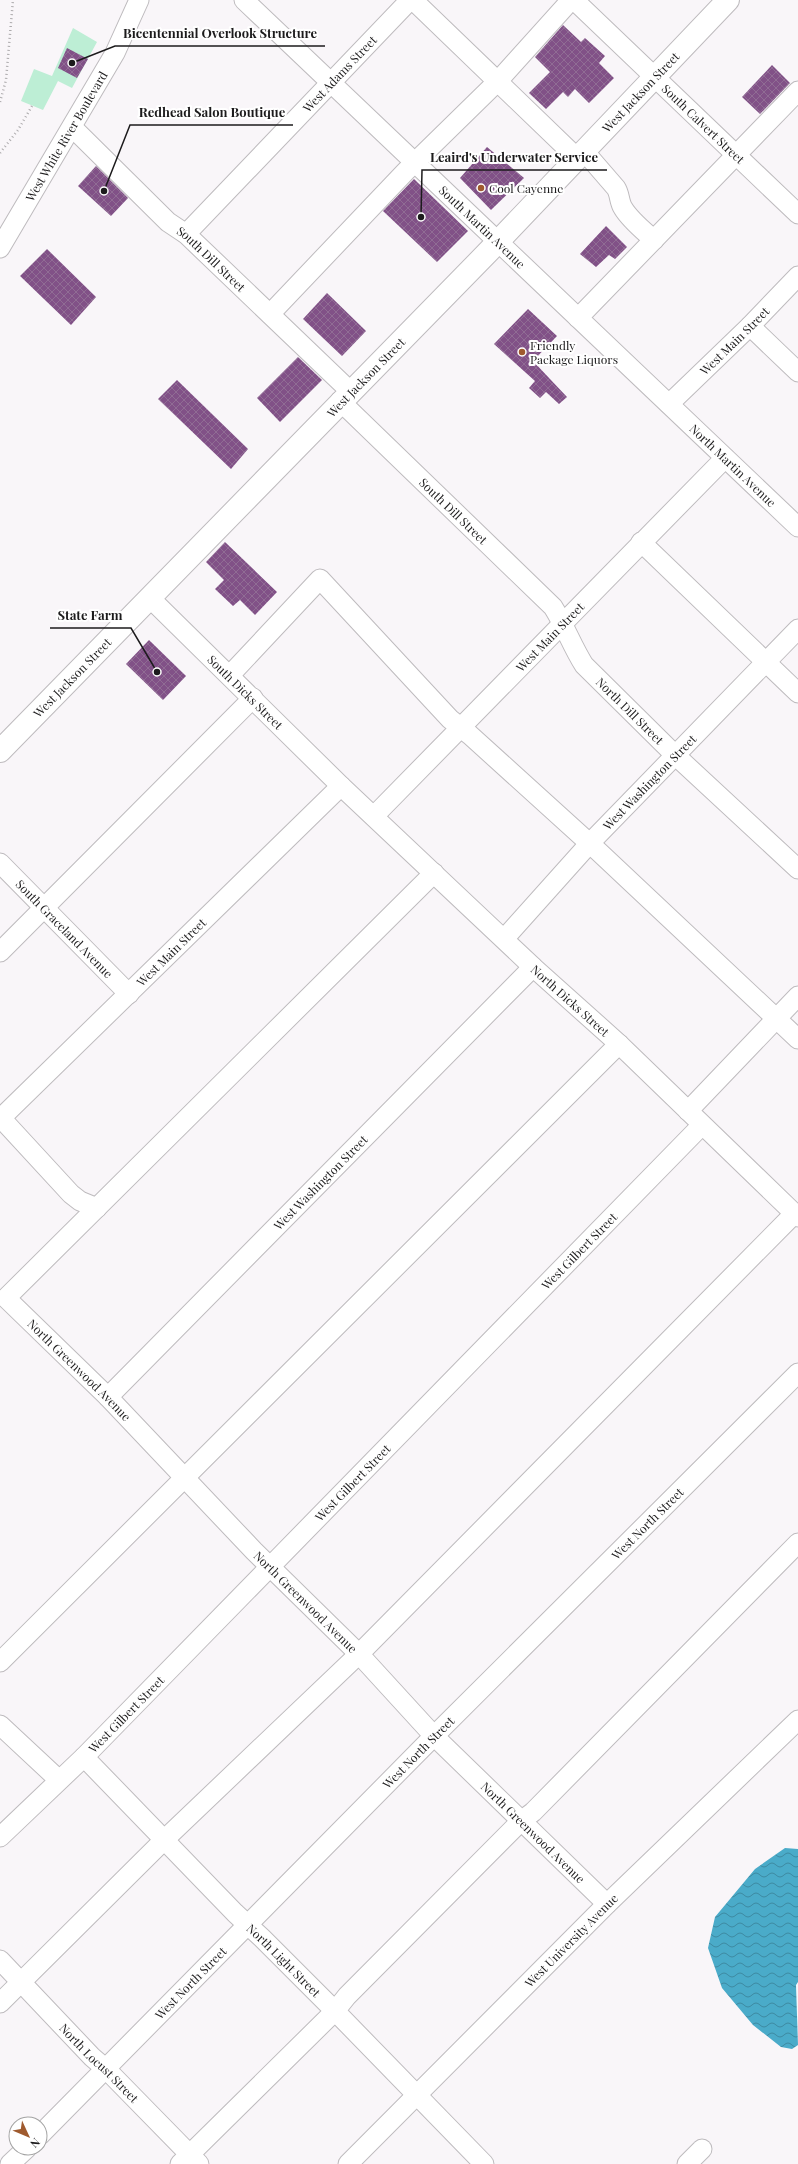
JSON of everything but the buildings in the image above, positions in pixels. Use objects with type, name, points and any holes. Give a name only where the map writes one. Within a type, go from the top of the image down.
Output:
[{"type":"main road","name":"West Jackson Street","points":[[0,751],[345,396],[498,242],[728,0]]},
{"type":"street","name":"West White River Boulevard","points":[[0,248],[115,53],[139,0]]},
{"type":"street","name":"South Martin Avenue","points":[[244,0],[669,404]]},
{"type":"street","name":"West Adams Street","points":[[186,234],[410,0]]},
{"type":"street","points":[[414,0],[498,81],[616,188],[620,195],[622,207],[654,240]]},
{"type":"street","points":[[270,314],[416,162],[498,81],[571,0]]},
{"type":"street","name":"South Calvert Street","points":[[574,0],[798,214]]},
{"type":"street","points":[[578,318],[798,91]]},
{"type":"street","name":"South Dill Street","points":[[72,127],[168,222],[186,234],[270,314],[345,396],[553,607],[563,624]]},
{"type":"street","name":"West Main Street","points":[[669,404],[750,326],[798,276]]},
{"type":"street","points":[[750,326],[798,372]]},
{"type":"street","name":"North Martin Avenue","points":[[669,404],[798,527]]},
{"type":"street","name":"West Main Street","points":[[374,816],[563,624],[641,542],[726,458]]},
{"type":"street","points":[[641,542],[765,663],[798,693]]},
{"type":"street","points":[[230,675],[320,579],[450,719],[589,844],[798,1039]]},
{"type":"street","name":"South Dicks Street","points":[[150,598],[342,786]]},
{"type":"street","name":"North Dill Street","points":[[563,624],[574,650],[584,665],[675,755],[798,869]]},
{"type":"street","name":"West Washington Street","points":[[504,939],[589,844],[798,629]]},
{"type":"street","points":[[0,952],[253,698]]},
{"type":"street","name":"West Main Street","points":[[0,1119],[342,786]]},
{"type":"street","name":"North Dicks Street","points":[[342,786],[533,967],[618,1044],[796,1215]]},
{"type":"street","name":"South Graceland Avenue","points":[[0,864],[130,994]]},
{"type":"street","points":[[0,1119],[71,1194],[80,1201],[98,1208],[434,872]]},
{"type":"street","name":"West Washington Street","points":[[108,1397],[533,967]]},
{"type":"street","points":[[688,1111],[798,996]]},
{"type":"street","points":[[0,1662],[618,1044]]},
{"type":"street","name":"West Gilbert Street","points":[[0,1837],[84,1757],[702,1125]]},
{"type":"street","name":"North Greenwood Avenue","points":[[98,1208],[6,1298],[108,1397],[254,1551],[272,1566],[359,1654],[434,1736],[607,1904]]},
{"type":"street","points":[[0,2003],[164,1840],[359,1654],[796,1215]]},
{"type":"street","name":"West North Street","points":[[48,2127],[434,1736],[798,1373]]},
{"type":"street","points":[[189,2161],[521,1821],[533,1812],[798,1543]]},
{"type":"street","name":"West University Avenue","points":[[348,2164],[607,1904],[798,1720]]},
{"type":"street","points":[[0,1725],[59,1780]]},
{"type":"street","name":"North Light Street","points":[[84,1757],[248,1925],[418,2094],[442,2122],[484,2164]]},
{"type":"street","name":"North Locust Street","points":[[0,1960],[92,2057],[106,2069],[189,2161]]},
{"type":"street","points":[[688,2164],[702,2149]]},
{"type":"street","points":[[10,2164],[18,2156]]},
{"type":"path","points":[[0,102],[6,80],[13,0]]},
{"type":"path","points":[[0,153],[18,130],[32,106]]},
{"type":"green space","points":[[73,28],[97,42],[72,88],[58,81],[43,110],[21,101],[34,69],[52,76]]},
{"type":"water","points":[[785,1848],[798,1849],[798,1982],[796,1985],[798,2045],[792,2049],[781,2047],[753,2025],[722,1988],[708,1948],[715,1917],[755,1869]]},
{"type":"place","name":"Bicentennial Overlook Structure","points":[[72,63]]},
{"type":"place","name":"Cool Cayenne","points":[[481,188]]},
{"type":"place","name":"Redhead Salon Boutique","points":[[104,191]]},
{"type":"place","name":"Leaird's Underwater Service","points":[[421,217]]},
{"type":"place","name":"Friendly Package Liquors","points":[[522,352]]},
{"type":"place","name":"State Farm","points":[[157,672]]}]
